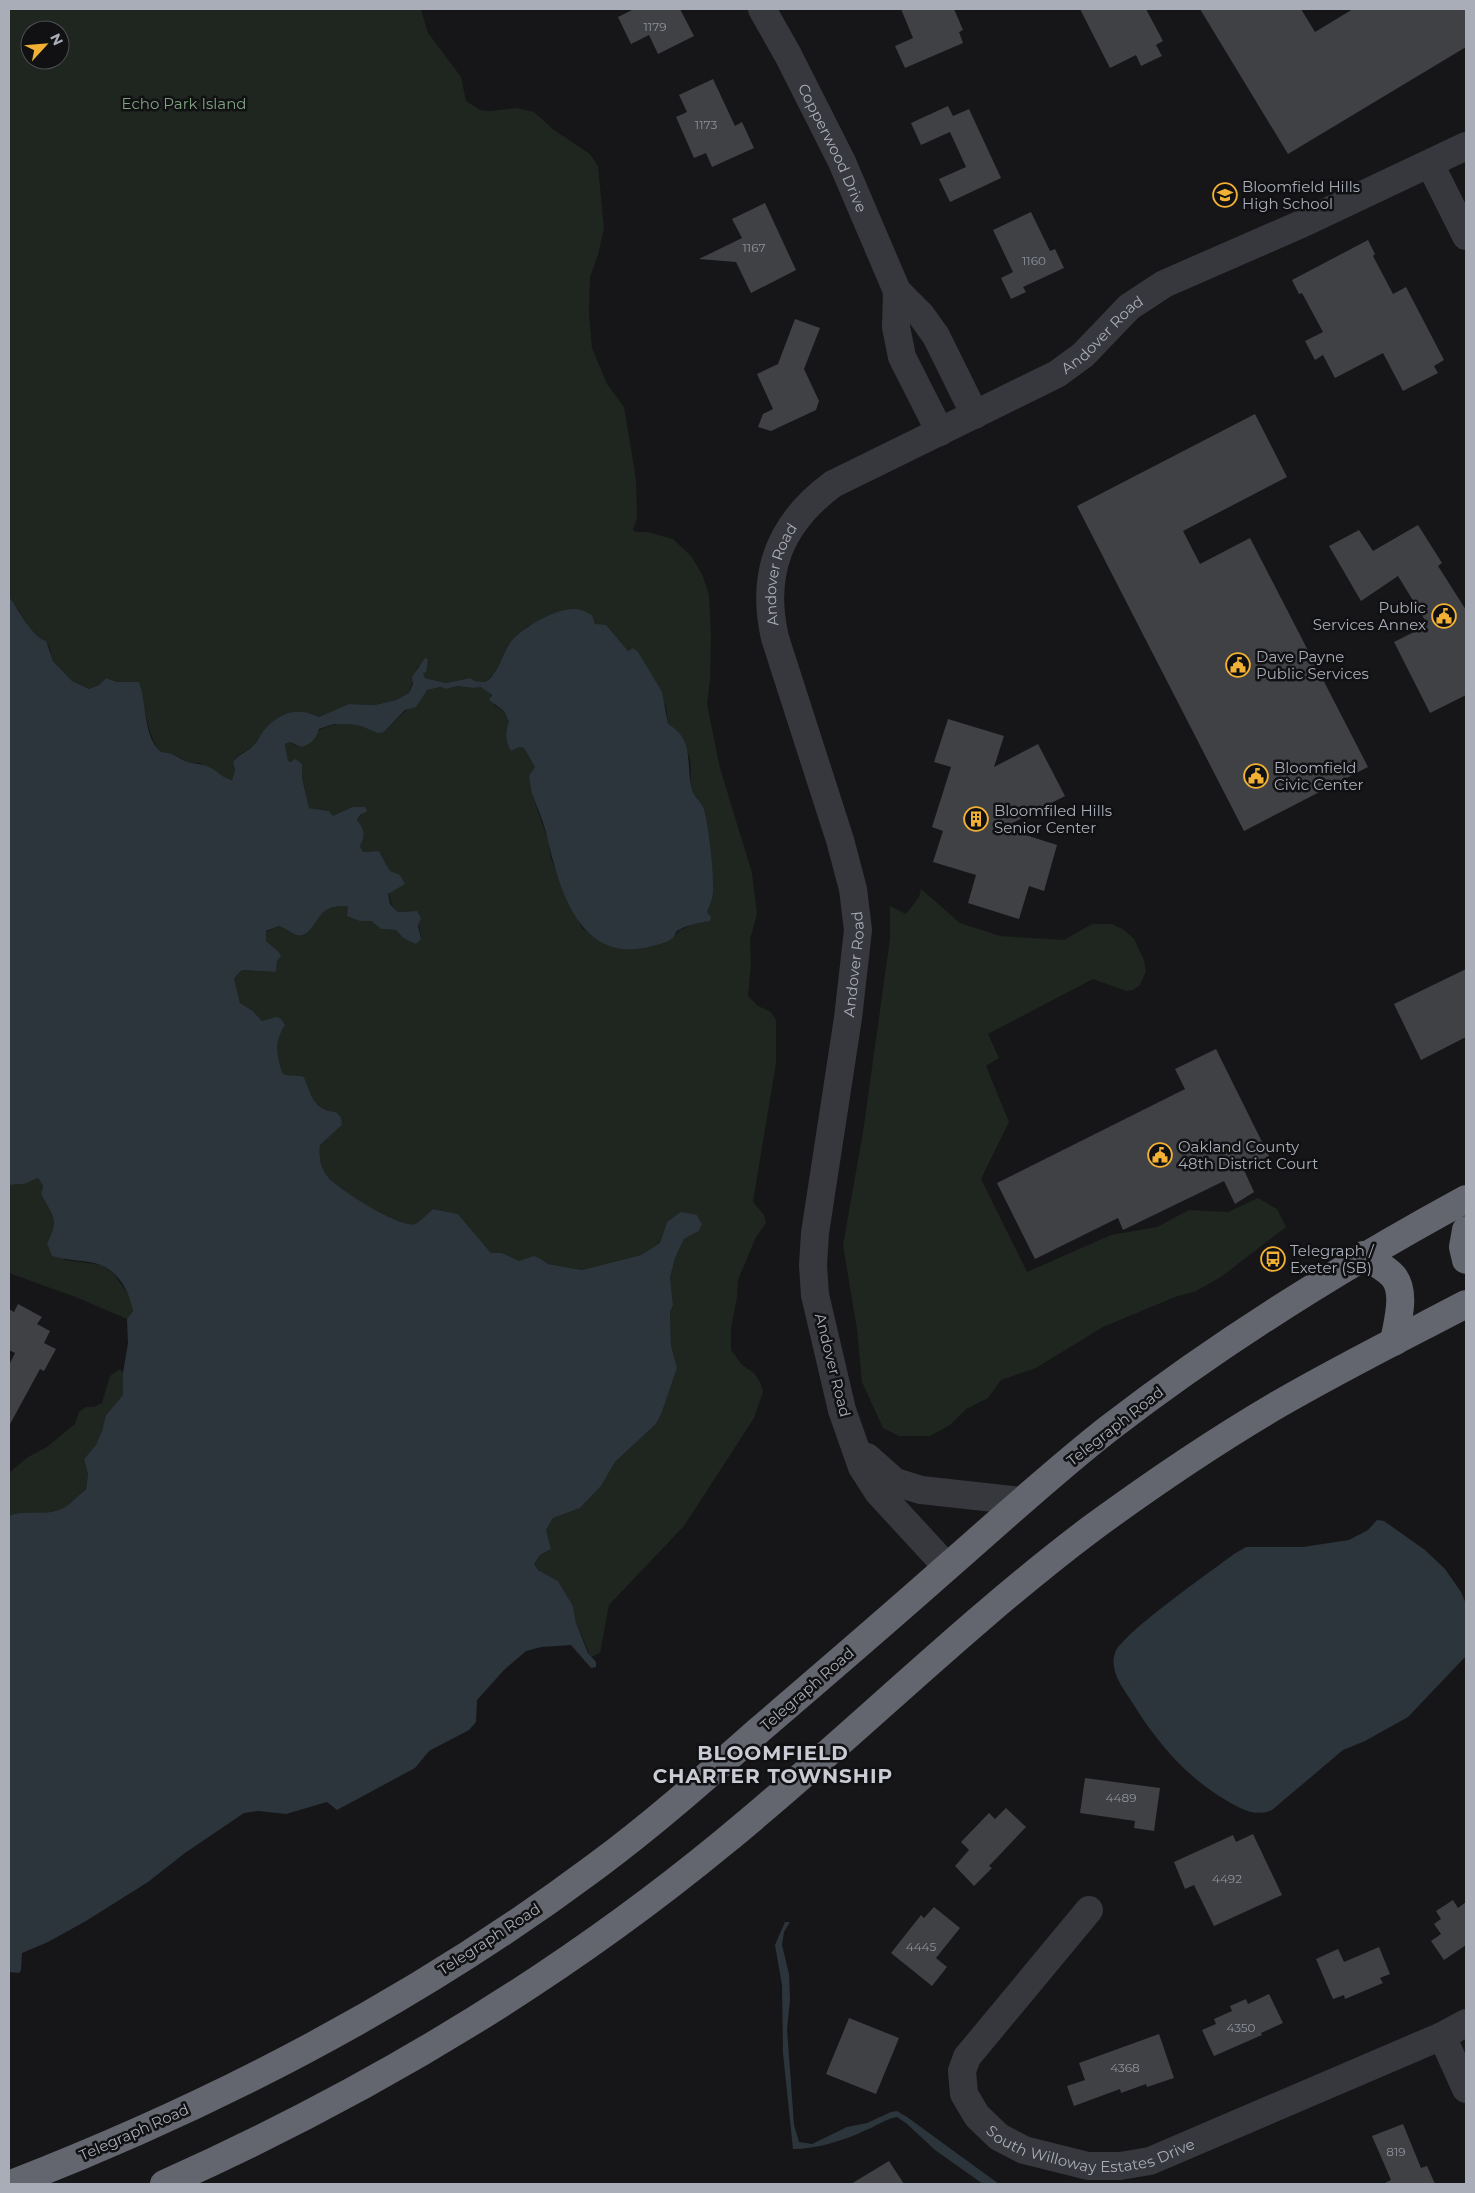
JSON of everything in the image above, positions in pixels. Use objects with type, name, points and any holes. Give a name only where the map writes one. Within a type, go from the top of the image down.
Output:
[{"type":"highway","name":"Telegraph Road","points":[[11,2184],[143,2129],[222,2092],[308,2048],[384,2006],[514,1924],[592,1869],[667,1811],[947,1568],[1021,1501],[1107,1430],[1227,1342],[1364,1255],[1466,1199]]},
{"type":"highway","points":[[1466,1230],[1463,1247],[1466,1260]]},
{"type":"highway","points":[[1364,1255],[1393,1275],[1398,1284],[1400,1293],[1394,1342]]},
{"type":"highway","points":[[164,2184],[271,2134],[357,2089],[443,2040],[568,1961],[648,1903],[723,1843],[976,1620],[1091,1529],[1221,1440],[1278,1405],[1466,1304]]},
{"type":"street","name":"Copperwood Drive","points":[[762,9],[788,55],[842,162],[898,291],[920,314],[936,336],[975,415]]},
{"type":"street","name":"Andover Road","points":[[947,1568],[878,1492],[862,1467],[856,1445],[842,1410],[815,1295],[813,1265],[819,1204],[857,956],[858,930],[849,872],[775,638],[770,616],[769,590],[780,545],[802,511],[818,495],[848,476],[1057,374],[1083,355],[1129,307],[1164,284],[1299,225],[1466,146]]},
{"type":"street","points":[[1430,164],[1466,236]]},
{"type":"street","name":"Copperwood Drive","points":[[898,291],[896,328],[902,357],[940,432]]},
{"type":"street","name":"Andover Road","points":[[856,1445],[877,1467],[895,1482],[928,1491],[1021,1501]]},
{"type":"street","name":"South Willoway Estates Drive","points":[[1089,1910],[967,2057],[962,2071],[964,2094],[977,2116],[998,2137],[1024,2150],[1088,2166],[1120,2166],[1150,2161],[1442,2036],[1466,2023]]},
{"type":"street","points":[[1442,2036],[1466,2090]]},
{"type":"green space","name":"Echo Park Island","points":[[9,9],[421,9],[428,33],[461,77],[466,101],[480,110],[490,111],[517,108],[534,112],[554,130],[590,154],[598,166],[604,228],[598,255],[590,277],[589,314],[592,348],[607,384],[624,407],[636,479],[637,518],[633,530],[673,539],[691,556],[702,574],[709,595],[711,638],[710,681],[707,704],[720,768],[752,873],[757,914],[750,939],[751,963],[748,996],[758,1006],[771,1012],[776,1020],[776,1063],[753,1202],[764,1215],[766,1223],[756,1237],[738,1280],[731,1328],[731,1350],[742,1365],[754,1373],[760,1382],[763,1392],[754,1418],[684,1526],[609,1605],[600,1653],[591,1657],[576,1623],[573,1606],[558,1581],[538,1570],[534,1564],[540,1555],[551,1549],[546,1530],[553,1518],[580,1508],[601,1486],[615,1462],[656,1424],[662,1412],[677,1368],[671,1345],[670,1312],[673,1305],[670,1279],[675,1258],[684,1239],[699,1231],[702,1224],[697,1215],[667,1222],[660,1243],[641,1255],[582,1270],[548,1264],[541,1259],[519,1261],[502,1253],[491,1253],[458,1214],[433,1209],[415,1224],[408,1224],[370,1207],[334,1183],[325,1173],[321,1162],[320,1145],[342,1125],[336,1112],[322,1108],[314,1101],[304,1077],[283,1074],[277,1053],[280,1031],[262,1021],[253,1011],[240,1003],[234,978],[242,970],[276,972],[278,951],[266,941],[266,932],[279,926],[296,935],[305,934],[312,928],[324,911],[334,907],[348,906],[360,921],[371,921],[381,929],[396,930],[403,938],[416,943],[421,939],[417,911],[398,912],[390,901],[391,881],[389,870],[379,851],[363,852],[360,846],[357,820],[363,812],[352,807],[333,817],[329,811],[309,808],[302,778],[302,764],[288,761],[285,744],[290,742],[295,745],[326,727],[343,723],[384,732],[427,690],[441,687],[446,689],[457,686],[473,688],[481,686],[489,691],[495,706],[504,711],[509,722],[511,751],[519,747],[524,748],[535,767],[532,794],[548,840],[551,858],[565,895],[582,928],[599,941],[634,949],[673,938],[682,929],[697,922],[706,913],[712,896],[712,871],[706,818],[703,806],[692,790],[690,759],[675,730],[668,724],[666,706],[633,648],[628,651],[610,630],[595,624],[592,620],[556,613],[528,626],[508,645],[494,674],[485,682],[475,681],[470,678],[446,683],[425,678],[420,665],[417,668],[409,693],[396,700],[375,705],[349,704],[319,717],[311,713],[266,728],[254,746],[236,757],[233,762],[235,770],[232,780],[199,763],[188,763],[175,755],[161,752],[150,730],[139,682],[117,682],[106,678],[99,685],[89,689],[72,681],[53,661],[49,647],[31,630],[9,596]]},
{"type":"green space","points":[[921,889],[960,923],[1000,936],[1064,940],[1092,924],[1112,924],[1124,930],[1134,939],[1144,960],[1146,971],[1140,985],[1133,990],[1126,991],[1093,979],[988,1034],[999,1058],[986,1066],[1009,1122],[981,1179],[1027,1272],[1111,1235],[1157,1227],[1189,1210],[1228,1212],[1258,1198],[1277,1209],[1286,1227],[1221,1277],[1196,1291],[1175,1297],[1103,1327],[1036,1368],[1001,1380],[988,1398],[966,1409],[950,1425],[930,1436],[899,1436],[883,1428],[862,1382],[857,1329],[843,1245],[863,1132],[890,939],[890,906],[906,914],[919,897]]},
{"type":"green space","points":[[38,1178],[43,1186],[41,1194],[52,1213],[54,1223],[47,1243],[65,1260],[102,1265],[113,1273],[131,1298],[133,1311],[127,1319],[78,1298],[9,1273],[9,1185],[24,1184]]},
{"type":"green space","points":[[120,1369],[123,1373],[123,1395],[106,1415],[96,1445],[84,1459],[88,1474],[86,1488],[64,1508],[55,1511],[21,1513],[9,1516],[9,1473],[28,1457],[47,1447],[75,1424],[79,1412],[86,1407],[94,1407],[102,1403],[110,1376]]},
{"type":"shaded area","points":[[9,596],[31,629],[41,639],[46,641],[53,661],[72,681],[89,689],[99,685],[106,678],[117,682],[139,682],[148,729],[155,746],[161,752],[171,754],[187,762],[206,766],[232,780],[235,770],[233,762],[235,759],[254,745],[264,730],[284,715],[304,712],[319,717],[349,704],[375,705],[396,700],[409,693],[413,684],[412,677],[425,658],[428,659],[426,672],[423,673],[425,678],[446,683],[470,678],[475,681],[485,682],[496,671],[505,650],[521,632],[552,614],[573,609],[584,611],[592,615],[595,624],[606,625],[628,651],[633,648],[638,652],[662,692],[668,724],[683,738],[688,754],[692,790],[704,809],[712,861],[713,882],[712,896],[707,912],[711,917],[710,921],[681,929],[676,932],[673,938],[667,941],[644,948],[622,949],[603,943],[588,932],[576,917],[559,880],[545,829],[532,794],[529,776],[535,767],[524,748],[519,747],[511,751],[506,736],[509,722],[504,711],[489,700],[492,695],[481,687],[457,686],[446,689],[441,687],[427,690],[416,707],[405,710],[384,732],[378,733],[350,724],[334,724],[319,729],[313,740],[302,747],[290,742],[285,744],[288,761],[291,762],[295,759],[302,764],[302,778],[309,808],[329,811],[333,816],[352,807],[365,807],[367,811],[360,815],[357,820],[363,832],[360,846],[363,852],[379,851],[390,871],[400,875],[405,884],[388,894],[390,904],[398,912],[417,911],[421,918],[418,926],[421,939],[416,944],[403,938],[396,930],[381,929],[371,921],[360,921],[347,916],[348,906],[333,907],[322,913],[306,934],[296,935],[279,926],[266,931],[266,941],[281,956],[277,961],[276,972],[242,970],[234,978],[240,1003],[253,1011],[262,1021],[276,1017],[281,1019],[285,1025],[279,1037],[277,1049],[283,1074],[304,1077],[314,1101],[328,1111],[336,1112],[341,1118],[342,1125],[320,1145],[323,1170],[334,1183],[356,1198],[397,1220],[408,1224],[415,1224],[433,1209],[458,1214],[491,1253],[502,1253],[519,1261],[534,1256],[548,1264],[582,1270],[641,1255],[660,1243],[667,1222],[681,1212],[697,1215],[702,1224],[699,1231],[684,1239],[675,1258],[670,1278],[673,1305],[670,1312],[671,1345],[677,1368],[656,1424],[615,1462],[601,1486],[580,1508],[553,1518],[546,1530],[551,1549],[540,1555],[534,1564],[538,1570],[558,1581],[573,1606],[576,1623],[588,1653],[596,1662],[596,1667],[591,1668],[571,1645],[541,1647],[526,1651],[504,1670],[477,1700],[476,1722],[469,1730],[429,1751],[415,1768],[337,1810],[327,1802],[286,1814],[258,1811],[244,1813],[185,1853],[148,1882],[86,1921],[48,1942],[22,1953],[21,1970],[19,1973],[9,1972],[9,1516],[61,1509],[86,1489],[88,1474],[84,1459],[96,1445],[106,1415],[123,1395],[123,1373],[128,1343],[127,1319],[133,1311],[123,1285],[109,1269],[92,1263],[52,1256],[47,1243],[54,1223],[52,1213],[41,1194],[43,1186],[38,1178],[24,1184],[9,1185]]},
{"type":"shaded area","points":[[1377,1520],[1384,1521],[1425,1550],[1445,1569],[1461,1592],[1466,1604],[1465,1657],[1408,1717],[1365,1741],[1343,1750],[1272,1810],[1255,1813],[1239,1808],[1186,1771],[1152,1732],[1115,1673],[1115,1653],[1133,1632],[1150,1618],[1189,1587],[1246,1547],[1303,1547],[1349,1540],[1368,1530]]},
{"type":"shaded area","points":[[785,1922],[790,1922],[784,1932],[782,1945],[789,1974],[790,2000],[787,2029],[794,2125],[799,2142],[812,2144],[847,2127],[867,2123],[897,2111],[999,2184],[983,2184],[935,2150],[897,2117],[888,2119],[856,2135],[838,2141],[811,2148],[793,2149],[783,2053],[782,1985],[775,1945]]},
{"type":"building","points":[[634,9],[680,9],[694,36],[658,54],[649,35],[631,44],[618,17]]},
{"type":"building","points":[[901,9],[954,9],[963,30],[959,32],[963,43],[905,68],[895,46],[913,38]]},
{"type":"building","points":[[1080,9],[1146,9],[1163,41],[1156,45],[1162,56],[1141,66],[1136,55],[1110,68]]},
{"type":"building","points":[[1200,9],[1301,9],[1315,32],[1353,9],[1466,9],[1466,47],[1288,154]]},
{"type":"building","points":[[713,79],[735,126],[742,122],[754,148],[712,167],[706,153],[694,158],[676,117],[687,112],[679,95]]},
{"type":"building","points":[[948,106],[953,116],[969,109],[1001,178],[950,202],[939,179],[966,167],[950,132],[921,145],[911,123]]},
{"type":"building","points":[[765,203],[796,270],[751,293],[736,262],[699,259],[742,238],[732,219]]},
{"type":"building","points":[[1031,212],[1050,251],[1055,249],[1064,268],[1023,287],[1026,292],[1011,299],[1001,278],[1013,272],[993,230]]},
{"type":"building","points":[[1368,240],[1375,254],[1373,256],[1393,294],[1406,287],[1444,360],[1434,366],[1438,373],[1403,391],[1383,353],[1335,378],[1323,355],[1315,360],[1305,341],[1323,332],[1302,293],[1299,294],[1292,280]]},
{"type":"building","points":[[795,319],[820,328],[804,369],[819,401],[816,410],[771,431],[758,427],[763,414],[773,409],[757,374],[778,364]]},
{"type":"building","name":"Dave Payne Public Services","points":[[1255,414],[1287,477],[1183,531],[1200,564],[1250,538],[1368,767],[1244,831],[1077,506]]},
{"type":"building","name":"Public Services Annex","points":[[1418,525],[1442,563],[1438,566],[1466,610],[1466,695],[1430,713],[1394,642],[1428,625],[1398,576],[1361,601],[1329,546],[1359,530],[1373,551]]},
{"type":"building","name":"Bloomfiled Hills Senior Center","points":[[948,719],[1004,736],[994,767],[1038,744],[1065,796],[1003,828],[1057,845],[1044,891],[1029,886],[1019,919],[968,903],[976,875],[933,862],[943,831],[932,827],[951,767],[934,762]]},
{"type":"building","points":[[1466,969],[1466,1037],[1421,1060],[1394,1004]]},
{"type":"building","name":"Oakland County 48th District Court","points":[[1216,1049],[1269,1156],[1244,1170],[1254,1192],[1235,1204],[1224,1181],[1123,1230],[1118,1218],[1035,1259],[997,1183],[1185,1089],[1175,1069]]},
{"type":"building","points":[[18,1304],[42,1317],[37,1324],[50,1331],[44,1343],[56,1349],[44,1371],[40,1369],[9,1426],[9,1365],[15,1353],[9,1350],[9,1309],[14,1312]]},
{"type":"building","points":[[1085,1778],[1160,1788],[1154,1831],[1134,1828],[1135,1821],[1080,1813]]},
{"type":"building","points":[[1006,1808],[1026,1827],[989,1866],[992,1868],[974,1886],[955,1866],[969,1850],[961,1842],[989,1813],[995,1819]]},
{"type":"building","points":[[1253,1834],[1282,1895],[1214,1926],[1194,1885],[1185,1889],[1174,1862],[1233,1835],[1236,1842]]},
{"type":"building","points":[[1453,1900],[1458,1908],[1466,1902],[1466,1945],[1444,1960],[1431,1941],[1441,1934],[1434,1924],[1441,1919],[1436,1911]]},
{"type":"building","points":[[934,1907],[960,1928],[936,1958],[947,1967],[932,1986],[891,1953],[921,1915],[924,1918]]},
{"type":"building","points":[[1379,1947],[1390,1974],[1380,1978],[1383,1983],[1345,1999],[1344,1995],[1333,1999],[1316,1959],[1338,1949],[1344,1962]]},
{"type":"building","points":[[1269,1994],[1283,2023],[1261,2033],[1262,2035],[1214,2056],[1202,2030],[1216,2024],[1214,2019],[1232,2011],[1230,2006],[1246,1999],[1248,2004]]},
{"type":"building","points":[[849,2018],[899,2038],[876,2094],[826,2074]]},
{"type":"building","points":[[1159,2034],[1174,2078],[1147,2087],[1146,2084],[1121,2093],[1120,2089],[1074,2106],[1067,2086],[1085,2080],[1079,2063]]},
{"type":"building","points":[[1403,2124],[1421,2168],[1427,2166],[1435,2184],[1383,2184],[1391,2180],[1372,2136]]},
{"type":"building","points":[[889,2161],[904,2184],[851,2184]]},
{"type":"place","name":"Bloomfield Hills High School","points":[[1225,195]]},
{"type":"place","name":"Public Services Annex","points":[[1444,616]]},
{"type":"place","name":"Dave Payne Public Services","points":[[1238,665]]},
{"type":"place","name":"Bloomfield Civic Center","points":[[1256,776]]},
{"type":"place","name":"Bloomfiled Hills Senior Center","points":[[976,819]]},
{"type":"place","name":"Oakland County 48th District Court","points":[[1160,1155]]},
{"type":"place","name":"Telegraph / Exeter (SB)","points":[[1273,1259]]},
{"type":"district","name":"BLOOMFIELD CHARTER TOWNSHIP","points":[[773,1764]]}]
